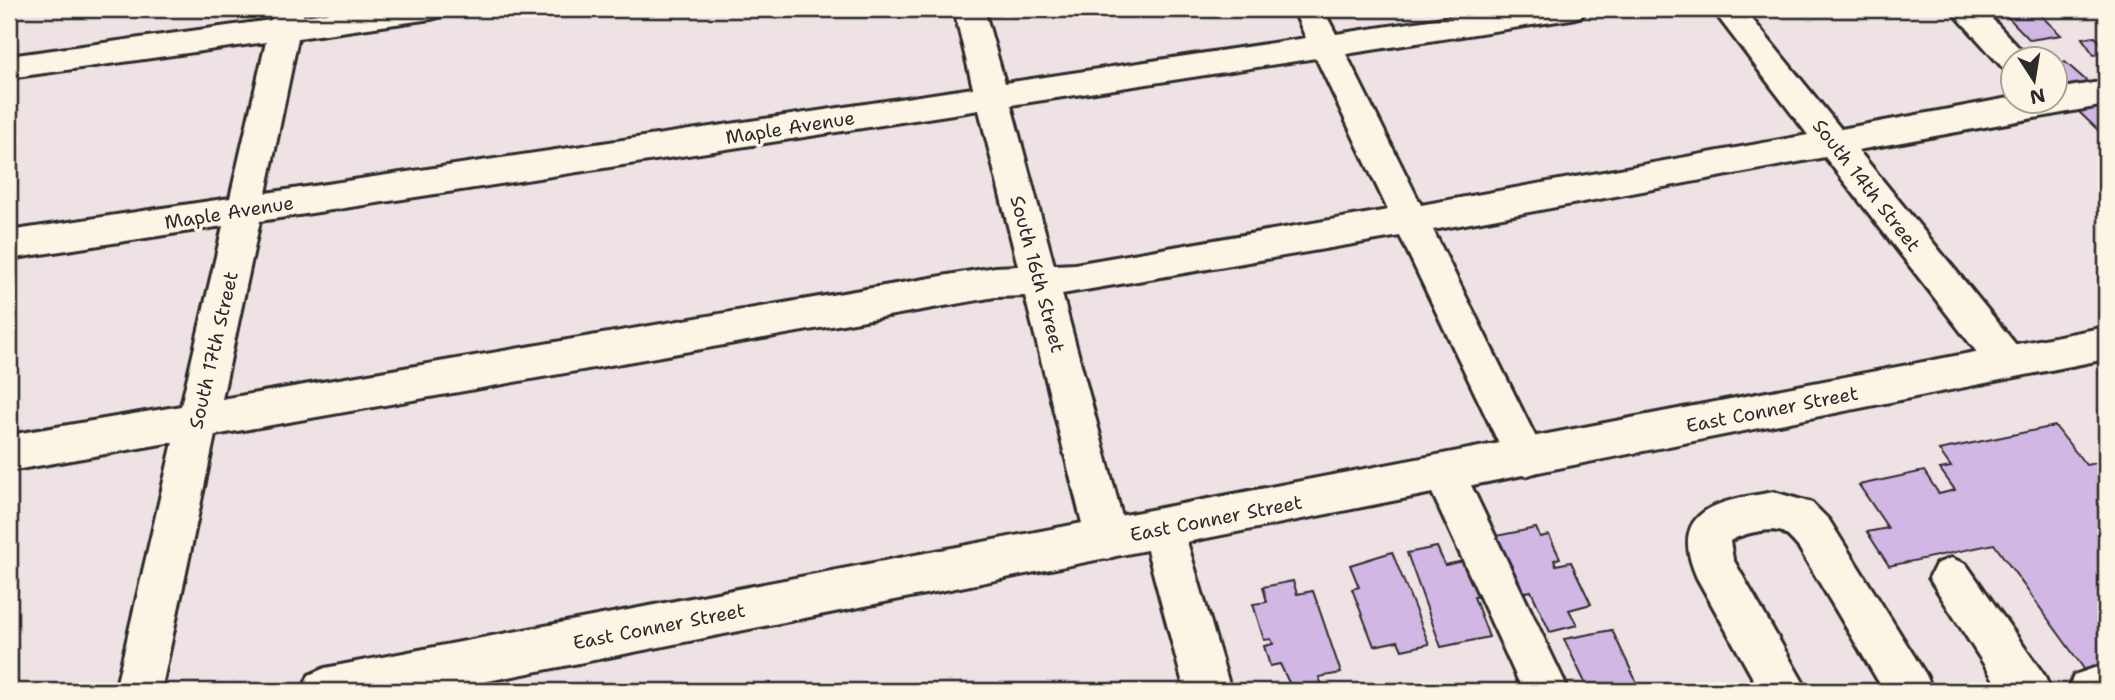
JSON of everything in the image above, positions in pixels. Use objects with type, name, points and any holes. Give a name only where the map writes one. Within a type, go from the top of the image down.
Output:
[{"type":"street","points":[[9,67],[287,19],[431,9]]},
{"type":"street","name":"South 16th Street","points":[[969,9],[1107,539]]},
{"type":"street","points":[[1308,9],[1526,458]]},
{"type":"street","name":"Maple Avenue","points":[[9,245],[1571,9]]},
{"type":"street","name":"South 14th Street","points":[[1727,9],[2007,362]]},
{"type":"street","points":[[1965,9],[2001,46]]},
{"type":"street","name":"South 17th Street","points":[[138,691],[287,19]]},
{"type":"street","points":[[2070,99],[2106,93]]},
{"type":"street","points":[[9,453],[196,423],[995,282],[1075,279],[1714,167],[2000,112]]},
{"type":"street","name":"East Conner Street","points":[[325,691],[2106,343]]},
{"type":"street","points":[[1444,473],[1546,691]]},
{"type":"street","points":[[1784,691],[1712,564],[1708,533],[1728,519],[1774,511],[1797,517],[1814,534],[1910,691]]},
{"type":"street","points":[[1162,528],[1208,691]]},
{"type":"street","points":[[1951,578],[2028,691]]},
{"type":"street","points":[[2090,691],[2106,687]]},
{"type":"building","points":[[1994,9],[2034,9],[2061,35],[2030,40],[2004,13],[1999,14]]},
{"type":"building","points":[[2095,37],[2106,48],[2106,53],[2094,55],[2082,38]]},
{"type":"building","points":[[2070,66],[2091,85],[2070,89]]},
{"type":"building","points":[[2106,104],[2106,132],[2101,133],[2077,110]]},
{"type":"building","points":[[2055,426],[2086,465],[2106,461],[2106,669],[2087,673],[1994,544],[1889,566],[1867,532],[1888,528],[1859,485],[1924,471],[1939,494],[1955,490],[1940,469],[1951,467],[1939,450]]},
{"type":"building","points":[[1536,528],[1540,537],[1549,535],[1560,558],[1554,560],[1556,565],[1571,562],[1591,604],[1569,610],[1577,625],[1550,632],[1531,591],[1512,595],[1486,538]]},
{"type":"building","points":[[1437,547],[1445,565],[1464,561],[1479,596],[1474,597],[1489,637],[1441,647],[1407,553]]},
{"type":"building","points":[[1392,552],[1429,644],[1402,650],[1398,641],[1374,646],[1352,589],[1359,587],[1350,565]]},
{"type":"building","points":[[1293,581],[1297,594],[1313,591],[1341,673],[1319,677],[1324,691],[1293,691],[1280,664],[1270,666],[1264,646],[1273,644],[1271,639],[1264,640],[1253,604],[1267,602],[1263,587]]},
{"type":"building","points":[[1612,630],[1637,683],[1589,691],[1564,639]]}]
